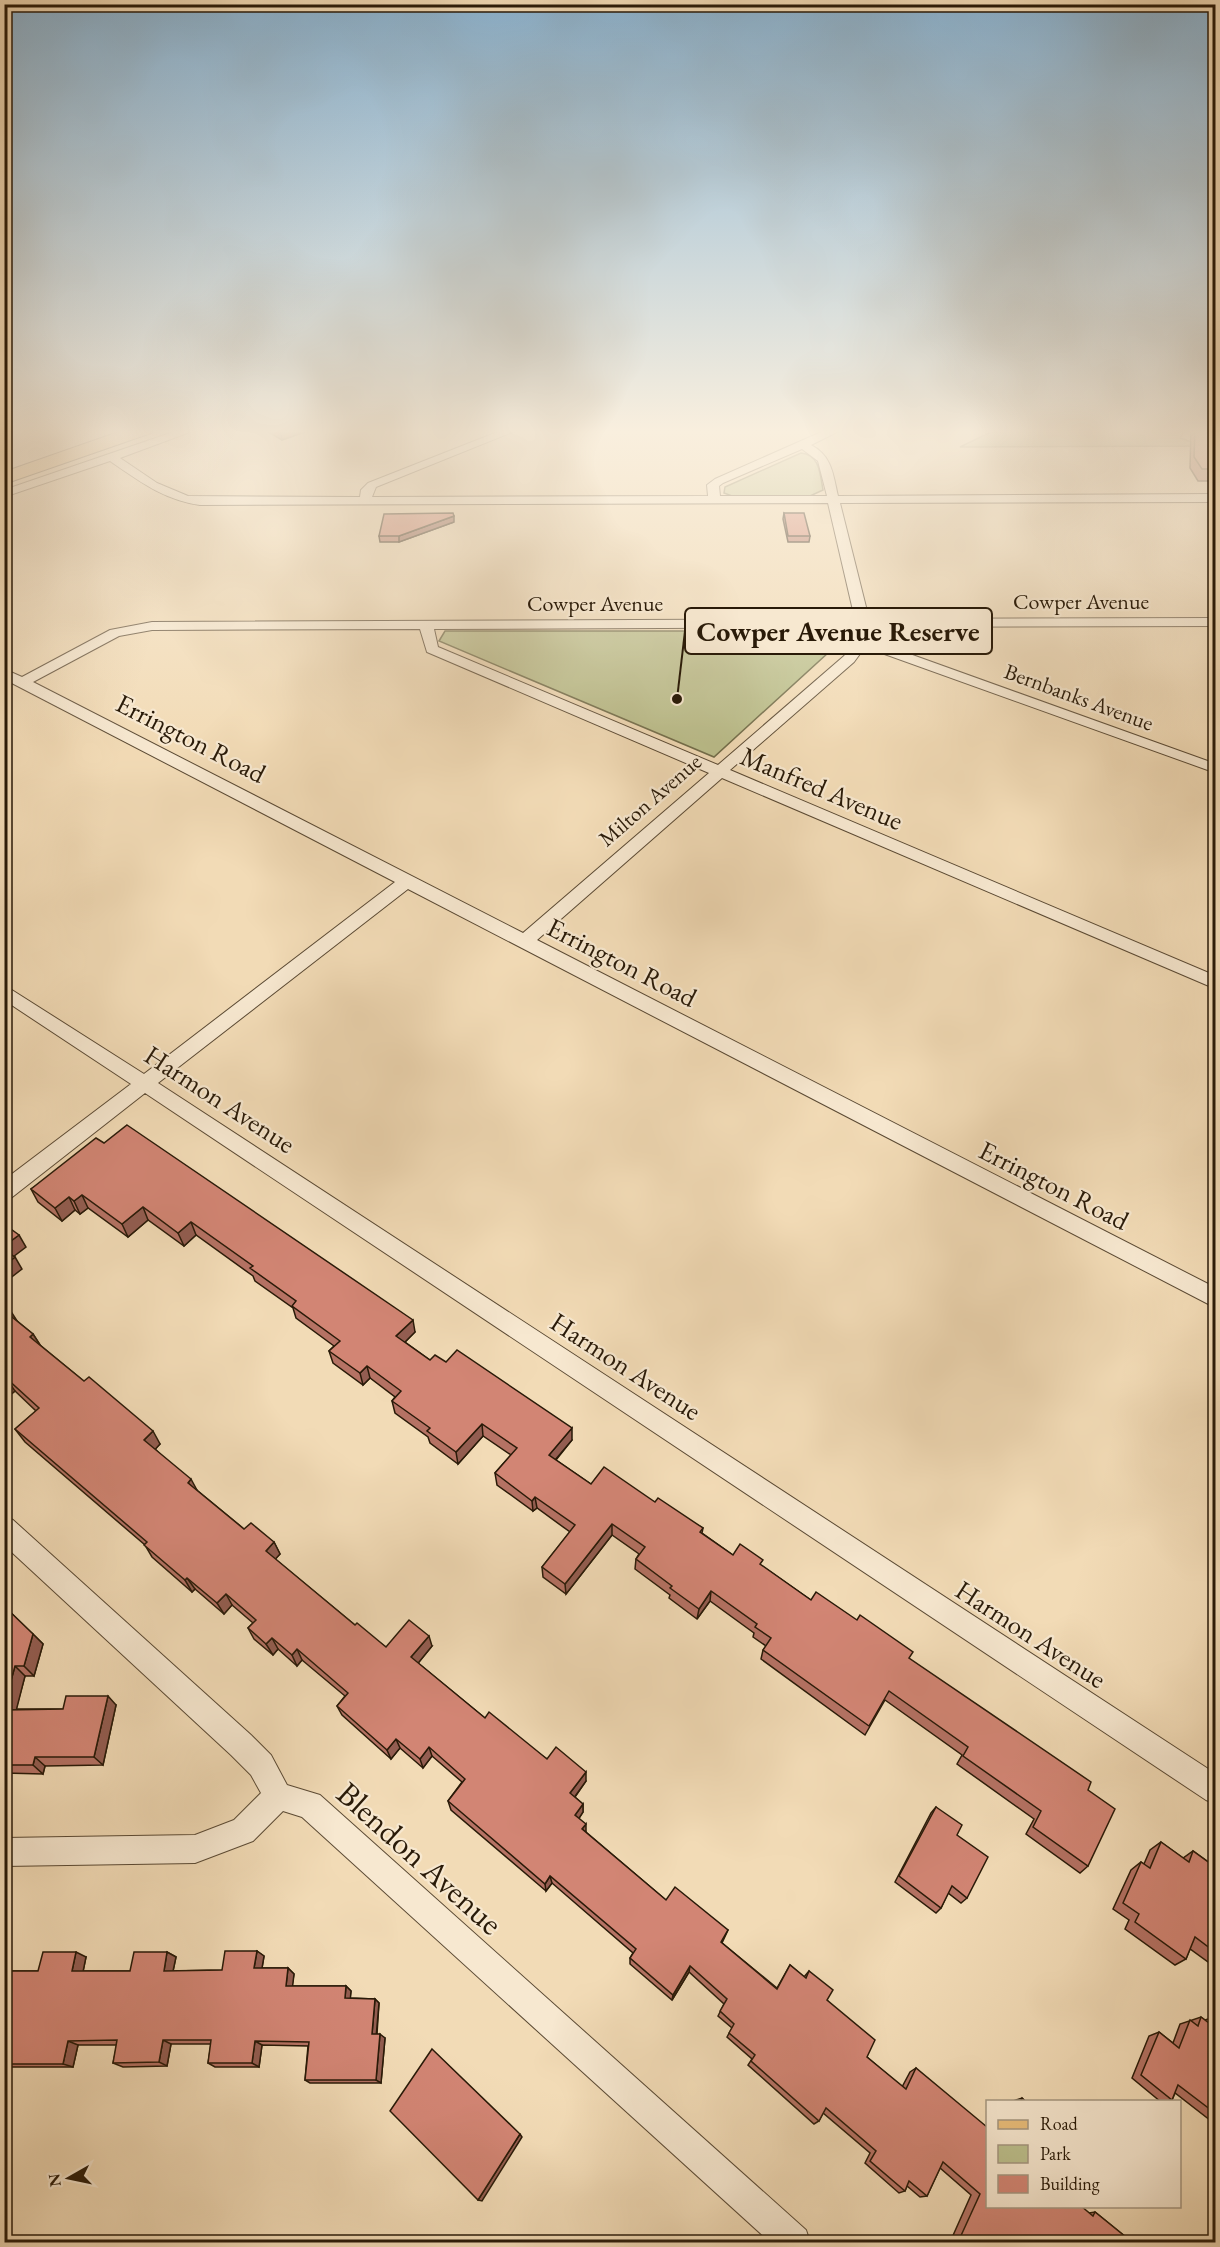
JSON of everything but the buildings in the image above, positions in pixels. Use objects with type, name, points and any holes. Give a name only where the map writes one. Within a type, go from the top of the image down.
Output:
[{"type":"street","points":[[841,534],[863,623],[861,641]]},
{"type":"street","name":"Cowper Avenue","points":[[23,682],[97,642],[131,628],[152,626],[1215,622]]},
{"type":"street","name":"Manfred Avenue","points":[[426,625],[432,649],[1215,983]]},
{"type":"street","name":"Bernbanks Avenue","points":[[861,641],[1215,769]]},
{"type":"street","name":"Milton Avenue","points":[[524,942],[849,659],[861,641]]},
{"type":"street","name":"Errington Road","points":[[4,672],[1215,1299]]},
{"type":"street","points":[[4,1192],[407,881]]},
{"type":"street","name":"Harmon Avenue","points":[[4,991],[1215,1790]]},
{"type":"street","points":[[4,1528],[241,1745],[261,1765],[278,1796],[243,1832],[195,1849],[4,1852]]},
{"type":"street","name":"Blendon Avenue","points":[[278,1796],[310,1805],[794,2242]]},
{"type":"green space","points":[[445,631],[852,631],[714,757],[439,641]]},
{"type":"place","name":"Cowper Avenue Reserve","points":[[677,699]]}]
